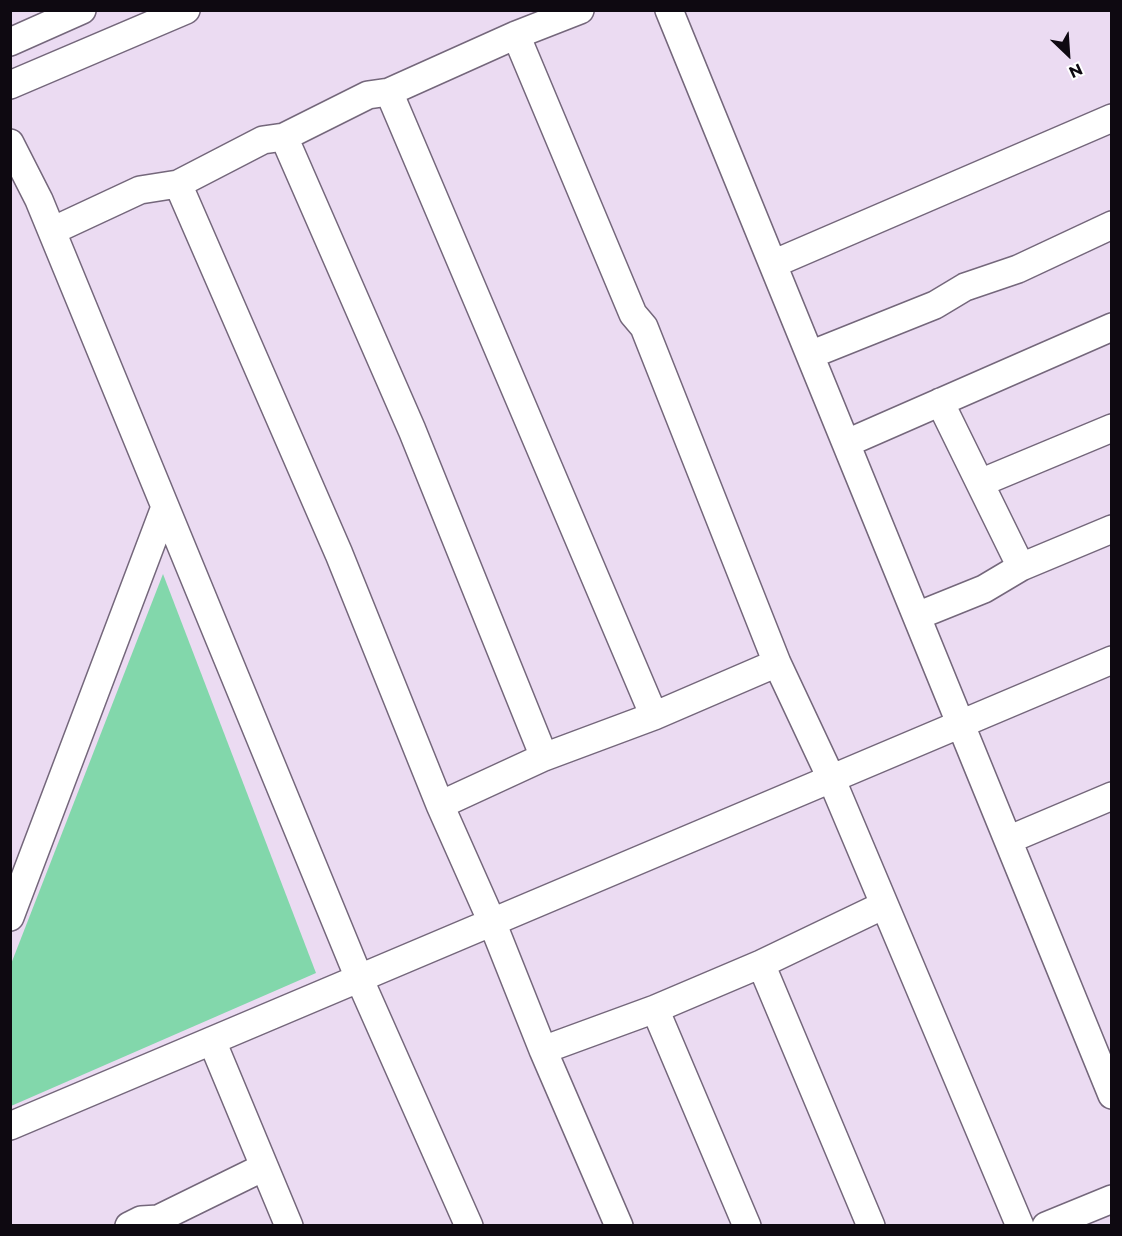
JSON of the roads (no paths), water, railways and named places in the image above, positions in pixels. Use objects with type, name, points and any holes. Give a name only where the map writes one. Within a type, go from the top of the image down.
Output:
[{"type":"street","points":[[10,42],[82,10]]},
{"type":"street","points":[[52,231],[140,190],[178,184],[263,140],[284,137],[368,95],[389,92],[516,35],[580,10]]},
{"type":"street","points":[[669,10],[1112,1095]]},
{"type":"street","points":[[10,85],[183,11]]},
{"type":"street","points":[[516,35],[633,314],[644,327],[777,663],[831,778],[1020,1226]]},
{"type":"street","points":[[389,92],[654,716]]},
{"type":"street","points":[[773,264],[1112,118]]},
{"type":"street","points":[[284,137],[412,430],[544,756]]},
{"type":"street","points":[[10,143],[52,231],[359,978],[469,1226]]},
{"type":"street","points":[[178,184],[339,554],[440,805],[492,922],[543,1050],[619,1226]]},
{"type":"street","points":[[810,355],[935,305],[965,287],[1018,269],[1112,225]]},
{"type":"street","points":[[847,443],[1112,327]]},
{"type":"street","points":[[940,402],[1021,567]]},
{"type":"street","points":[[980,483],[1112,428]]},
{"type":"street","points":[[10,917],[165,507]]},
{"type":"street","points":[[917,616],[984,589],[1021,567],[1112,529]]},
{"type":"street","points":[[10,1126],[1112,660]]},
{"type":"street","points":[[440,805],[544,756],[654,716],[777,663]]},
{"type":"street","points":[[1008,840],[1112,796]]},
{"type":"street","points":[[543,1050],[655,1009],[760,964],[884,905]]},
{"type":"street","points":[[760,964],[871,1226]]},
{"type":"street","points":[[655,1009],[747,1226]]},
{"type":"street","points":[[212,1041],[289,1226]]},
{"type":"street","points":[[129,1226],[141,1220],[159,1222],[264,1167]]},
{"type":"street","points":[[1046,1226],[1112,1199]]}]
